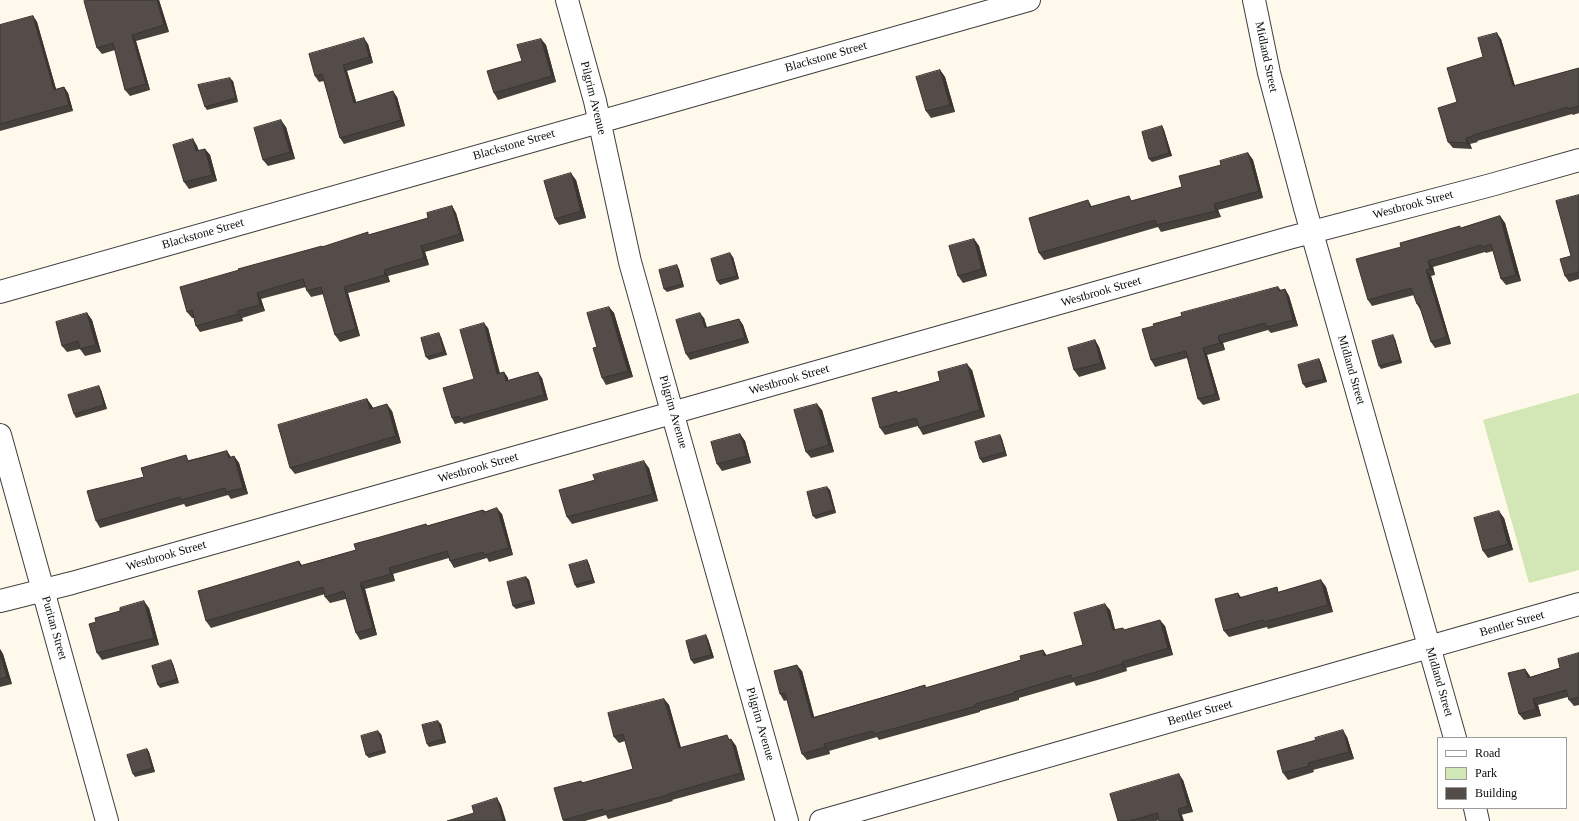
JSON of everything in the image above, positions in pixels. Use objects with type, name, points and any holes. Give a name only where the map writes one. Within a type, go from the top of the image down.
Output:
[{"type":"street","name":"Pilgrim Avenue","points":[[567,0],[595,101],[630,262],[787,821]]},
{"type":"street","name":"Blackstone Street","points":[[0,292],[1029,0]]},
{"type":"street","name":"Midland Street","points":[[1254,0],[1269,73],[1312,232],[1455,737]]},
{"type":"street","name":"Westbrook Street","points":[[0,601],[44,590],[1312,232],[1491,185],[1579,160]]},
{"type":"street","name":"Puritan Street","points":[[0,435],[108,821]]},
{"type":"street","name":"Bentler Street","points":[[821,821],[1579,604]]},
{"type":"street","points":[[1475,809],[1478,821]]},
{"type":"green space","points":[[1579,393],[1579,570],[1529,583],[1483,420]]},
{"type":"building","points":[[157,0],[164,25],[132,35],[146,84],[125,90],[113,43],[97,48],[84,1]]},
{"type":"building","points":[[33,16],[54,90],[64,87],[69,105],[0,124],[0,25]]},
{"type":"building","points":[[1497,33],[1513,86],[1579,68],[1579,106],[1568,109],[1568,107],[1473,135],[1466,138],[1467,143],[1448,142],[1438,108],[1457,102],[1447,68],[1483,57],[1478,38]]},
{"type":"building","points":[[364,38],[369,57],[343,65],[354,103],[393,91],[401,120],[340,138],[322,74],[315,76],[309,54]]},
{"type":"building","points":[[541,39],[552,76],[494,93],[487,71],[522,61],[517,45]]},
{"type":"building","points":[[940,70],[950,105],[926,111],[916,77]]},
{"type":"building","points":[[230,78],[236,98],[205,107],[198,85]]},
{"type":"building","points":[[281,120],[290,152],[263,160],[254,128]]},
{"type":"building","points":[[1162,126],[1169,153],[1149,159],[1142,132]]},
{"type":"building","points":[[193,139],[196,151],[205,149],[212,175],[184,182],[173,145]]},
{"type":"building","points":[[1248,153],[1259,191],[1214,204],[1216,211],[1157,225],[1155,220],[1039,253],[1029,218],[1088,200],[1090,207],[1129,196],[1131,201],[1182,187],[1179,176],[1221,165],[1220,161]]},
{"type":"building","points":[[571,173],[581,211],[555,219],[544,181]]},
{"type":"building","points":[[1579,195],[1579,272],[1565,276],[1560,259],[1571,256],[1556,201]]},
{"type":"building","points":[[452,206],[460,234],[421,246],[424,258],[384,270],[385,275],[344,287],[356,329],[335,335],[321,287],[307,291],[303,279],[257,293],[260,305],[237,311],[238,314],[196,326],[192,310],[187,312],[180,287],[239,270],[238,269],[322,247],[368,232],[368,235],[428,218],[427,213]]},
{"type":"building","points":[[1500,216],[1516,275],[1501,279],[1491,244],[1482,247],[1481,245],[1428,261],[1430,269],[1426,270],[1447,337],[1431,342],[1419,304],[1417,304],[1411,288],[1368,300],[1356,259],[1401,247],[1400,243]]},
{"type":"building","points":[[974,239],[982,269],[958,276],[949,246]]},
{"type":"building","points":[[730,253],[737,276],[717,281],[711,259]]},
{"type":"building","points":[[677,265],[682,284],[664,289],[659,270]]},
{"type":"building","points":[[1278,287],[1279,291],[1285,289],[1293,320],[1267,327],[1265,323],[1218,336],[1220,343],[1203,348],[1216,394],[1198,399],[1186,351],[1151,360],[1142,329],[1154,326],[1153,324],[1182,316],[1181,313]]},
{"type":"building","points":[[609,307],[628,371],[602,378],[593,348],[597,347],[587,313]]},
{"type":"building","points":[[87,313],[96,345],[80,349],[78,341],[62,346],[56,322]]},
{"type":"building","points":[[700,313],[705,328],[739,319],[745,338],[686,354],[676,320]]},
{"type":"building","points":[[484,323],[497,374],[504,372],[506,381],[538,372],[544,395],[460,419],[459,416],[452,418],[443,388],[474,379],[460,330]]},
{"type":"building","points":[[439,333],[444,352],[426,357],[421,338]]},
{"type":"building","points":[[1393,335],[1400,360],[1379,366],[1372,341]]},
{"type":"building","points":[[1095,340],[1101,363],[1074,370],[1068,348]]},
{"type":"building","points":[[1319,359],[1324,379],[1303,384],[1298,365]]},
{"type":"building","points":[[967,364],[980,410],[919,428],[916,418],[880,428],[872,398],[897,391],[897,393],[940,381],[938,372]]},
{"type":"building","points":[[99,386],[104,405],[74,414],[68,395]]},
{"type":"building","points":[[367,399],[370,409],[387,404],[396,436],[290,468],[278,425]]},
{"type":"building","points":[[817,404],[829,445],[806,452],[794,410]]},
{"type":"building","points":[[740,434],[747,456],[717,464],[711,442]]},
{"type":"building","points":[[1000,435],[1005,452],[980,459],[975,442]]},
{"type":"building","points":[[227,451],[229,458],[234,456],[243,488],[226,492],[225,488],[181,500],[180,497],[96,521],[87,491],[144,477],[141,468],[186,455],[188,461]]},
{"type":"building","points":[[644,461],[653,494],[567,517],[559,490],[595,480],[593,475]]},
{"type":"building","points":[[827,487],[834,510],[813,516],[807,492]]},
{"type":"building","points":[[497,508],[509,548],[484,555],[483,552],[450,561],[447,551],[389,568],[391,574],[360,583],[373,628],[356,633],[344,591],[325,597],[323,587],[206,621],[198,591],[299,561],[300,566],[356,550],[354,544],[426,524],[427,526],[483,510],[484,512]]},
{"type":"building","points":[[1499,511],[1508,544],[1483,551],[1474,518]]},
{"type":"building","points":[[587,560],[593,580],[575,585],[569,565]]},
{"type":"building","points":[[526,577],[533,600],[513,606],[507,582]]},
{"type":"building","points":[[1321,580],[1328,605],[1264,622],[1263,620],[1224,631],[1215,599],[1238,593],[1239,598],[1277,587],[1278,592]]},
{"type":"building","points":[[144,601],[154,638],[97,653],[89,624],[96,622],[95,618],[120,611],[120,608]]},
{"type":"building","points":[[1105,604],[1113,630],[1123,628],[1124,630],[1160,620],[1168,648],[1072,679],[1071,675],[1014,692],[1015,693],[975,704],[976,706],[874,734],[873,731],[824,744],[825,747],[802,754],[785,693],[780,694],[774,671],[797,665],[812,718],[925,685],[925,688],[1021,660],[1020,656],[1043,650],[1044,656],[1083,645],[1074,613]]},
{"type":"building","points":[[706,635],[711,655],[691,660],[686,641]]},
{"type":"building","points":[[0,653],[7,677],[0,679]]},
{"type":"building","points":[[1579,653],[1579,697],[1569,700],[1566,690],[1533,699],[1536,709],[1519,714],[1508,673],[1525,669],[1528,678],[1560,668],[1558,659]]},
{"type":"building","points":[[171,660],[177,679],[158,685],[152,666]]},
{"type":"building","points":[[664,699],[679,748],[727,735],[729,740],[731,739],[741,773],[604,812],[603,809],[563,820],[554,788],[581,781],[582,783],[633,769],[623,734],[614,737],[608,713]]},
{"type":"building","points":[[438,721],[443,739],[427,744],[422,725]]},
{"type":"building","points":[[1343,730],[1349,752],[1308,763],[1309,766],[1283,773],[1277,751],[1316,740],[1315,738]]},
{"type":"building","points":[[378,731],[384,750],[366,755],[361,736]]},
{"type":"building","points":[[147,749],[152,768],[133,774],[127,755]]},
{"type":"building","points":[[1179,774],[1188,806],[1178,809],[1181,821],[1159,821],[1157,813],[1130,821],[1118,821],[1110,794]]},
{"type":"building","points":[[497,798],[503,821],[447,821],[474,813],[472,806]]}]
